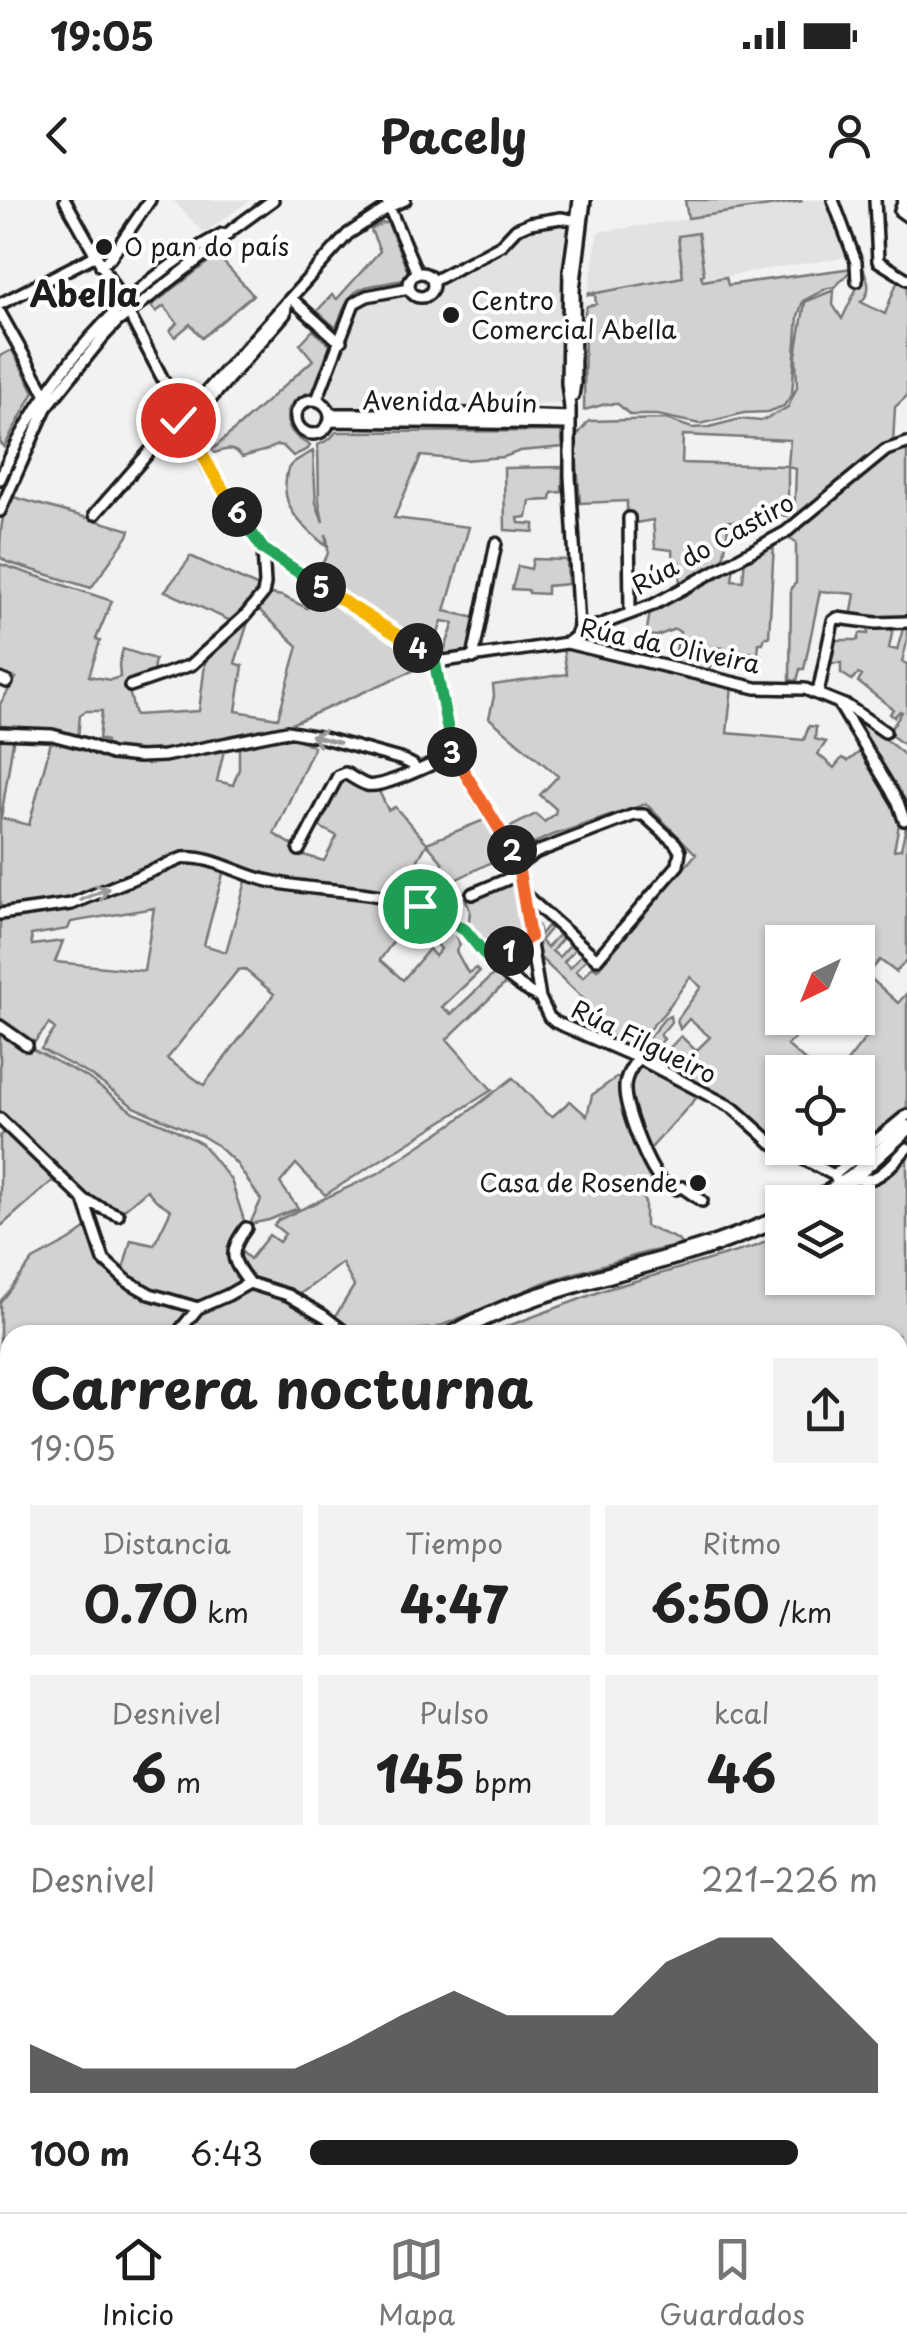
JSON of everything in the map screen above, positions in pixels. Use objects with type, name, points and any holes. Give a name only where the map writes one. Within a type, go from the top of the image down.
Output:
[{"type":"highway","points":[[836,1185],[907,1128]]},
{"type":"highway","points":[[471,1325],[520,1301],[703,1248],[765,1224]]},
{"type":"street","points":[[65,200],[212,472],[263,549],[434,658]]},
{"type":"street","points":[[102,266],[150,200]]},
{"type":"street","points":[[0,479],[4,459],[87,343],[127,309],[135,293],[193,250],[272,200]]},
{"type":"street","points":[[95,514],[348,234],[387,203],[405,200]]},
{"type":"street","points":[[568,643],[578,632],[570,476],[568,298],[582,200]]},
{"type":"street","points":[[833,200],[856,262],[857,280]]},
{"type":"street","points":[[875,200],[878,261],[907,279]]},
{"type":"street","points":[[904,200],[900,211],[907,216]]},
{"type":"street","points":[[387,203],[417,273]]},
{"type":"street","points":[[432,281],[501,244],[516,229],[530,223],[561,218],[578,220]]},
{"type":"street","points":[[0,304],[96,255]]},
{"type":"street","points":[[417,273],[432,281],[432,290],[424,296],[412,294],[409,288],[417,273]]},
{"type":"street","points":[[317,400],[354,303],[367,296],[409,288]]},
{"type":"street","points":[[288,300],[341,340]]},
{"type":"street","points":[[0,313],[48,398],[0,511]]},
{"type":"street","name":"Avenida Abuín","points":[[308,400],[317,400],[324,403],[330,418],[326,429],[309,434],[297,422],[296,413],[308,400]]},
{"type":"street","name":"Avenida Abuín","points":[[330,418],[570,416]]},
{"type":"street","name":"Rúa do Castiro","points":[[578,632],[653,605],[786,532],[886,450],[907,443]]},
{"type":"street","points":[[4,459],[20,469]]},
{"type":"street","points":[[629,518],[630,613]]},
{"type":"street","points":[[473,658],[496,543]]},
{"type":"street","points":[[130,686],[191,665],[246,616],[263,594],[263,549]]},
{"type":"street","points":[[818,693],[833,621],[838,618],[907,622]]},
{"type":"street","name":"Rúa da Oliveira","points":[[434,658],[473,658],[568,643],[756,688],[805,688],[838,702],[885,732]]},
{"type":"street","name":"Rúa Filgueiro","points":[[434,658],[452,754],[511,848],[519,870],[545,1010],[555,1022],[638,1058],[733,1108],[772,1143],[842,1180]]},
{"type":"street","points":[[838,702],[898,802],[904,820]]},
{"type":"street","points":[[0,732],[52,735],[111,754],[138,757],[164,756],[288,731],[403,760],[415,770]]},
{"type":"street","points":[[299,850],[338,776],[345,773],[367,785],[376,785],[452,754]]},
{"type":"street","points":[[472,894],[519,870],[537,852],[634,816],[644,815],[680,851],[678,865],[598,959],[523,893]]},
{"type":"street","points":[[0,914],[72,904],[183,858],[200,858],[268,881],[392,896],[420,906],[465,930],[492,963],[540,998]]},
{"type":"street","points":[[492,963],[530,937]]},
{"type":"street","points":[[0,1026],[27,1045]]},
{"type":"street","points":[[638,1058],[624,1088],[626,1104],[644,1148],[658,1177],[702,1201]]},
{"type":"street","points":[[842,1180],[907,1115]]},
{"type":"street","points":[[0,1119],[84,1200],[118,1215]]},
{"type":"street","points":[[842,1180],[862,1182],[876,1178],[907,1148]]},
{"type":"street","points":[[84,1200],[104,1260],[127,1281],[150,1294],[198,1308]]},
{"type":"street","points":[[246,1228],[233,1246],[232,1256],[249,1283],[288,1295],[336,1325]]},
{"type":"street","points":[[184,1325],[198,1308],[249,1283]]},
{"type":"shaded area","points":[[173,200],[250,200],[204,233]]},
{"type":"shaded area","points":[[685,200],[826,200],[849,257],[595,300],[594,295],[588,295],[598,232],[688,219]]},
{"type":"shaded area","points":[[685,200],[746,203],[803,201],[688,218]]},
{"type":"shaded area","points":[[388,223],[408,272],[403,280],[359,290],[347,302],[336,328],[317,311],[332,295],[337,299],[380,251],[371,230]]},
{"type":"shaded area","points":[[566,225],[561,270],[561,403],[485,408],[336,407],[328,397],[364,303],[436,285],[506,251],[519,237]]},
{"type":"shaded area","points":[[698,233],[703,281],[726,277],[728,285],[853,268],[835,287],[803,301],[798,316],[792,394],[784,406],[768,412],[744,413],[700,424],[657,415],[630,415],[618,404],[584,410],[585,312],[587,306],[596,304],[595,295],[588,295],[589,292],[683,277],[678,236]]},
{"type":"shaded area","points":[[217,255],[253,295],[202,338],[190,324],[175,337],[170,331],[177,323],[164,306],[156,312],[151,306]]},
{"type":"shaded area","points":[[862,266],[868,289],[861,302],[885,314],[899,277],[907,282],[907,396],[895,407],[893,443],[794,524],[796,469],[788,467],[788,516],[753,514],[752,522],[729,521],[723,563],[680,585],[679,562],[673,562],[672,550],[655,548],[653,520],[635,523],[635,515],[627,516],[627,501],[580,503],[575,438],[589,421],[666,419],[692,428],[740,419],[761,421],[779,412],[788,407],[797,387],[796,355],[805,302],[834,290],[833,305],[842,319],[861,279]],"holes":[[[683,435],[790,440],[788,466],[682,463]]]},
{"type":"shaded area","points":[[313,330],[330,345],[314,391],[295,401],[287,416],[292,432],[310,445],[308,449],[293,456],[277,445],[242,457],[229,449],[214,453],[212,450],[313,360],[300,344]]},
{"type":"shaded area","points":[[12,350],[34,392],[4,447],[0,442],[0,356]]},
{"type":"shaded area","points":[[561,431],[563,447],[464,460],[421,456],[394,518],[469,527],[445,611],[476,618],[466,655],[443,654],[454,623],[442,621],[433,649],[312,573],[327,556],[326,534],[326,546],[296,517],[287,500],[287,474],[292,464],[313,451],[316,503],[323,522],[318,445],[336,432]]},
{"type":"shaded area","points":[[907,446],[907,621],[851,617],[855,594],[820,591],[804,669],[800,669],[797,681],[790,680],[796,542],[785,537],[886,454]]},
{"type":"shaded area","points":[[563,467],[562,492],[552,493],[551,500],[530,501],[527,517],[518,518],[519,523],[534,524],[534,532],[505,530],[504,468]]},
{"type":"shaded area","points":[[10,496],[130,530],[91,588],[0,557],[2,526]]},
{"type":"shaded area","points":[[774,543],[769,637],[759,643],[759,666],[754,666],[754,653],[732,650],[729,656],[723,655],[723,648],[713,647],[709,673],[673,665],[680,632],[675,629],[657,636],[646,635],[650,612],[734,565],[732,580],[743,581],[745,558]]},
{"type":"shaded area","points":[[190,556],[261,588],[235,623],[165,591]]},
{"type":"shaded area","points":[[533,559],[567,560],[568,584],[547,586],[547,594],[512,589],[518,566],[531,569]]},
{"type":"shaded area","points":[[0,564],[112,601],[96,639],[100,641],[89,676],[110,680],[120,677],[123,649],[155,659],[152,676],[128,686],[135,715],[199,711],[206,656],[251,613],[235,663],[243,666],[236,711],[278,718],[298,646],[258,609],[266,593],[307,608],[313,588],[426,659],[428,664],[282,728],[160,754],[126,754],[105,749],[106,741],[99,739],[102,711],[80,715],[78,739],[0,728],[0,704],[16,678],[0,674]]},
{"type":"shaded area","points":[[894,624],[889,648],[897,650],[904,625],[907,626],[902,662],[907,664],[907,747],[888,733],[902,712],[894,717],[890,714],[893,709],[858,682],[862,676],[858,674],[852,680],[841,673],[841,663],[831,663],[835,640],[858,640],[860,633],[868,634],[869,625]]},
{"type":"shaded area","points":[[563,649],[732,686],[727,733],[804,740],[809,726],[816,727],[815,739],[826,742],[818,754],[834,768],[842,758],[848,761],[865,748],[901,814],[894,850],[901,849],[907,822],[907,960],[896,972],[880,960],[875,966],[875,925],[765,925],[765,1035],[798,1035],[787,1045],[798,1055],[765,1055],[765,1131],[737,1104],[637,1052],[670,1016],[671,1022],[660,1035],[664,1039],[654,1049],[662,1056],[681,1036],[696,1051],[710,1037],[689,1019],[680,1029],[677,1020],[701,987],[690,977],[630,1050],[564,1022],[584,999],[538,956],[535,925],[540,935],[547,926],[550,929],[540,941],[547,948],[558,935],[562,939],[552,951],[559,957],[570,945],[575,949],[564,962],[570,968],[581,955],[586,959],[576,971],[583,977],[593,966],[599,968],[696,854],[646,804],[550,836],[532,844],[521,856],[507,829],[536,814],[544,822],[555,814],[556,809],[540,795],[558,776],[489,718],[493,685],[567,674]]},
{"type":"shaded area","points":[[850,713],[907,757],[907,808],[849,716]]},
{"type":"shaded area","points":[[287,733],[299,735],[298,739],[314,747],[274,834],[296,847],[300,854],[324,861],[337,836],[318,826],[340,781],[345,780],[378,789],[388,810],[395,807],[427,843],[489,818],[510,853],[453,881],[456,888],[438,912],[420,902],[443,863],[427,844],[398,895],[246,873],[190,854],[77,900],[0,912],[0,735],[14,735],[1,818],[29,825],[52,738],[115,758],[225,746],[217,781],[233,785],[239,769],[239,744]]},
{"type":"shaded area","points":[[182,861],[201,861],[224,870],[204,945],[226,952],[247,878],[366,894],[417,908],[380,960],[403,980],[429,949],[435,956],[441,949],[436,943],[441,937],[431,929],[438,920],[460,932],[455,935],[460,945],[456,951],[468,973],[476,968],[479,972],[442,1007],[451,1014],[497,971],[508,981],[447,1039],[492,1090],[325,1195],[296,1164],[280,1183],[298,1208],[250,1224],[261,1200],[236,1163],[217,1145],[134,1107],[92,1076],[41,1049],[55,1029],[49,1024],[33,1044],[0,1023],[0,916],[62,909]],"holes":[[[154,908],[144,971],[55,962],[63,941],[32,945],[31,935],[68,929],[71,922]],[[244,969],[274,994],[204,1085],[167,1059],[238,970]]]},
{"type":"shaded area","points":[[517,881],[523,935],[494,957],[468,929],[470,911],[465,898],[482,895]]},
{"type":"shaded area","points":[[875,982],[898,1003],[907,993],[907,1112],[875,1139],[875,1055],[852,1055],[868,1035],[875,1035]]},
{"type":"shaded area","points":[[0,1027],[15,1040],[88,1078],[133,1112],[202,1144],[231,1180],[244,1220],[229,1250],[241,1277],[239,1286],[200,1305],[145,1289],[122,1274],[131,1240],[154,1245],[171,1210],[147,1190],[122,1211],[85,1197],[0,1116]]},
{"type":"shaded area","points":[[641,1064],[699,1095],[649,1150],[628,1094],[633,1073]]},
{"type":"shaded area","points":[[513,1078],[553,1116],[570,1101],[587,1116],[592,1095],[621,1078],[623,1099],[654,1183],[639,1186],[645,1203],[645,1226],[677,1239],[682,1245],[548,1281],[443,1325],[340,1325],[333,1320],[354,1286],[342,1263],[300,1294],[258,1281],[249,1276],[238,1260],[236,1247],[250,1259],[269,1235],[279,1242],[285,1234],[274,1225],[278,1220],[377,1174]]},
{"type":"shaded area","points":[[7,1130],[57,1177],[0,1227],[0,1136]]},
{"type":"shaded area","points":[[907,1152],[907,1325],[511,1325],[607,1289],[765,1242],[765,1295],[875,1295],[872,1185]]},
{"type":"shaded area","points":[[91,1225],[122,1281],[136,1291],[190,1312],[180,1325],[0,1325],[0,1302],[33,1260]]},
{"type":"shaded area","points":[[255,1288],[302,1307],[330,1325],[190,1323],[203,1311]]},
{"type":"place","name":"O pan do país","points":[[104,247]]},
{"type":"place","name":"Centro Comercial Abella","points":[[451,315]]},
{"type":"place","name":"Casa de Rosende","points":[[698,1183]]},
{"type":"district","name":"Abella","points":[[85,295]]},
{"type":"route","points":[[178,420],[182,416],[212,472],[263,549],[434,658],[452,754],[517,860],[530,937],[492,963],[465,930],[420,906]]}]
